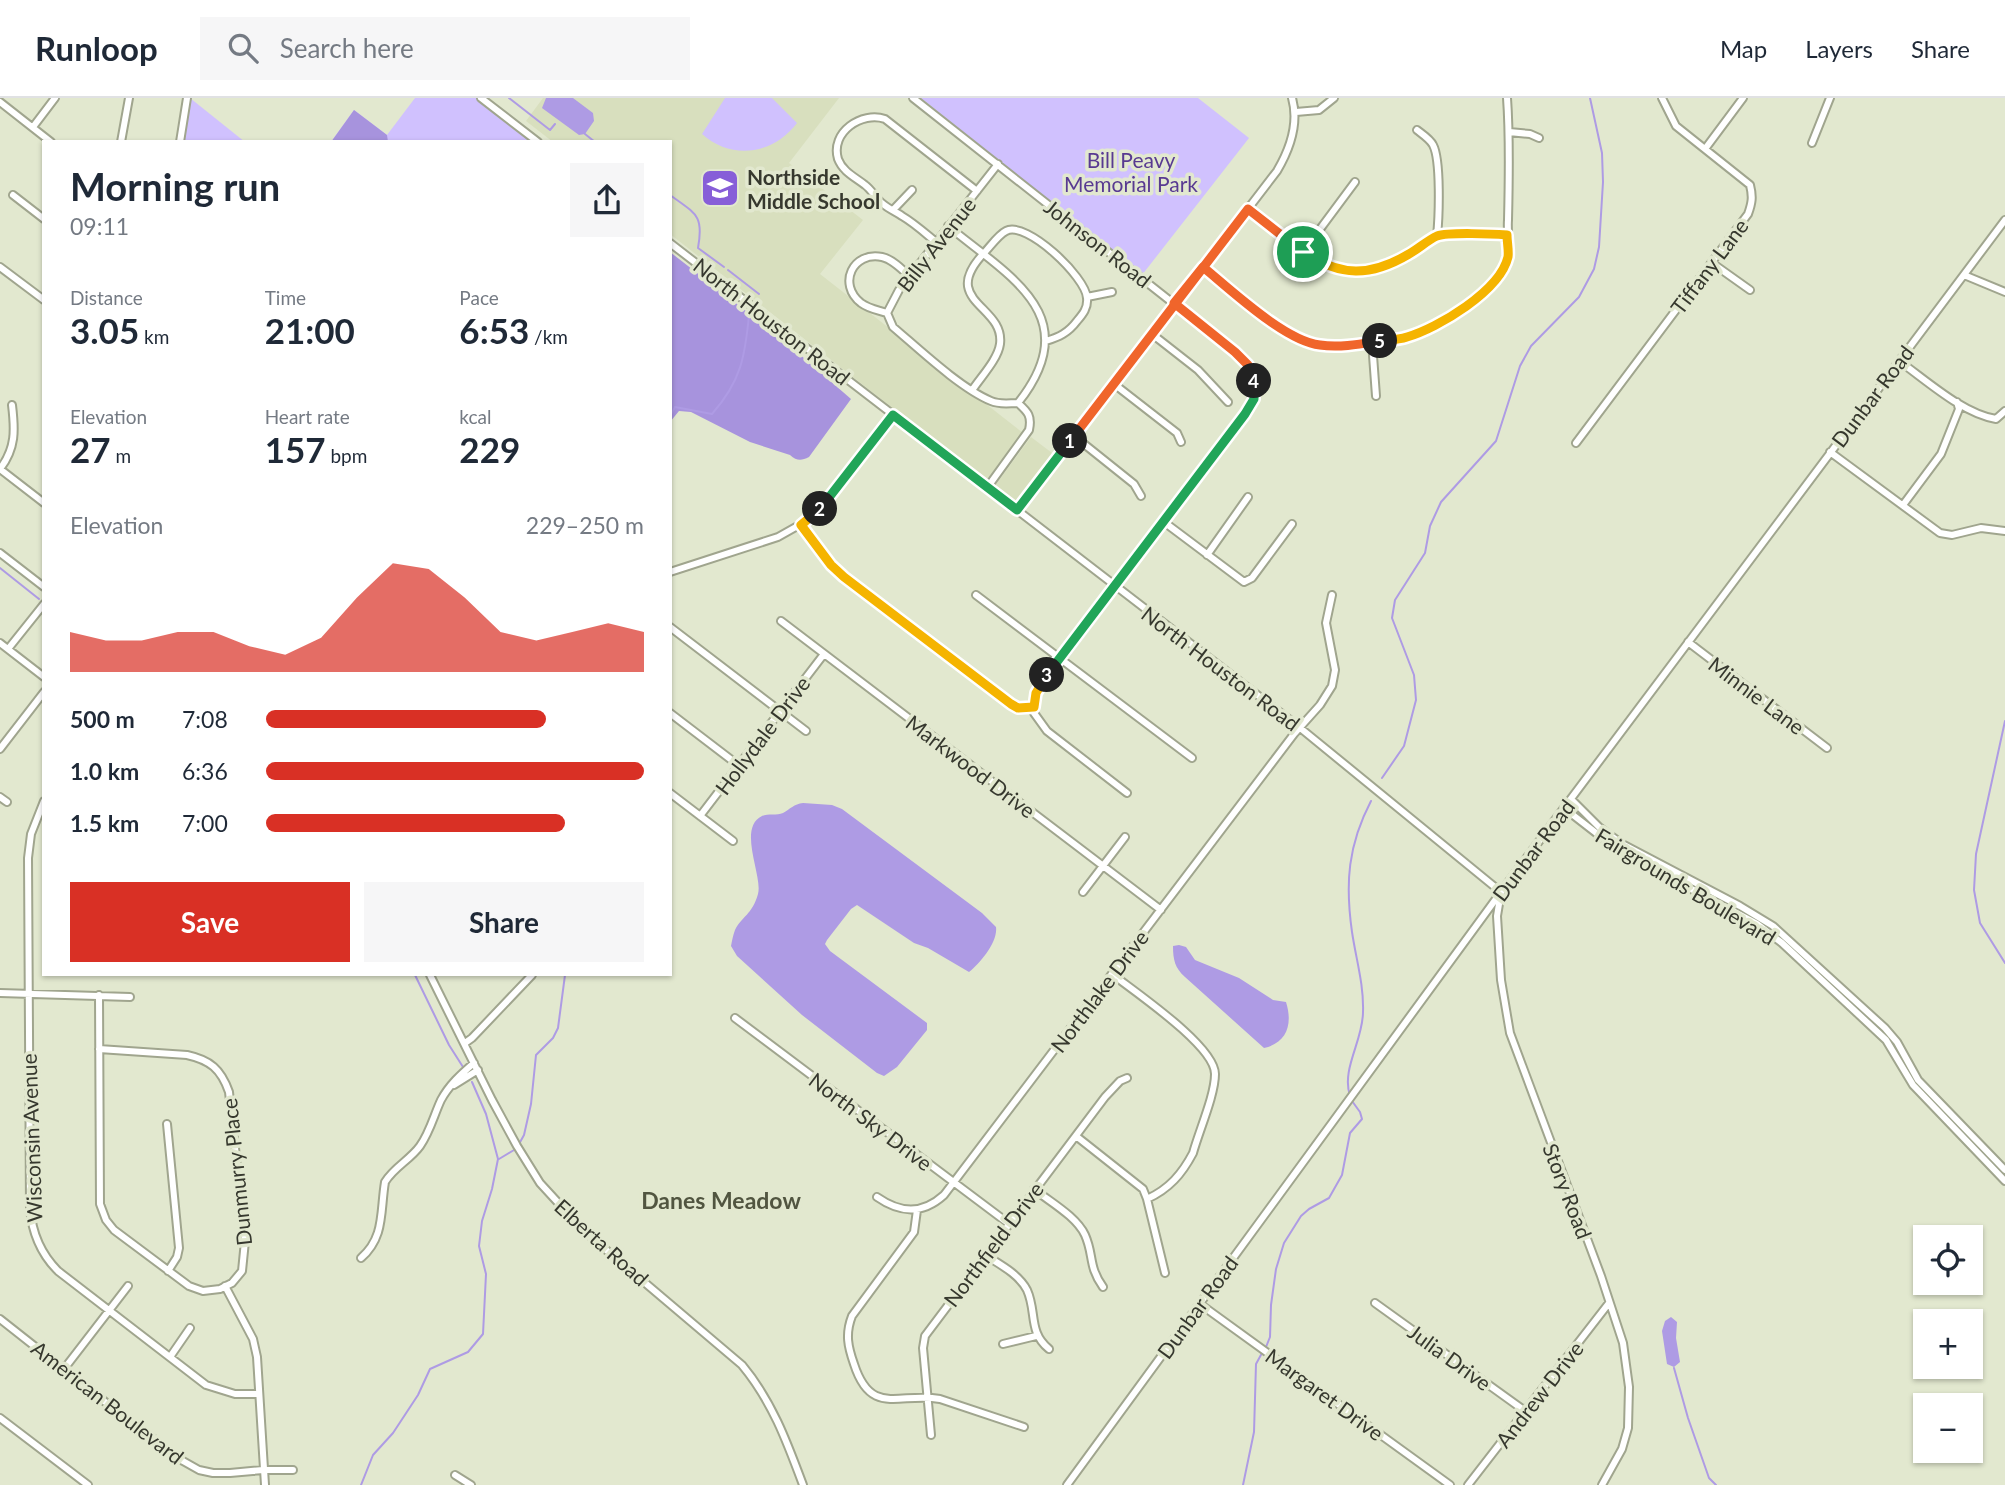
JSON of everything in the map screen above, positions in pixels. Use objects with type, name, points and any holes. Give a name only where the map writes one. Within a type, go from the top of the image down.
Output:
[{"type":"street","points":[[33,127],[55,98]]},
{"type":"street","points":[[121,140],[129,98]]},
{"type":"street","points":[[180,140],[187,98]]},
{"type":"street","points":[[481,98],[535,140]]},
{"type":"street","name":"Johnson Road","points":[[913,98],[1235,352],[1248,365],[1254,382],[1254,399],[1040,685],[1034,707]]},
{"type":"street","points":[[1017,510],[1285,158],[1296,112],[1292,98]]},
{"type":"street","points":[[1296,112],[1320,110],[1335,98]]},
{"type":"street","points":[[1203,267],[1258,311],[1303,341],[1335,346],[1406,338],[1427,330],[1481,295],[1493,283],[1508,257],[1507,98]]},
{"type":"street","name":"Tiffany Lane","points":[[1576,443],[1748,214],[1753,196],[1750,185],[1676,126],[1662,98]]},
{"type":"street","points":[[1705,149],[1743,98]]},
{"type":"street","points":[[1812,143],[1830,98]]},
{"type":"street","points":[[0,102],[49,140]]},
{"type":"street","points":[[936,242],[884,205],[864,184],[849,174],[839,161],[839,140],[855,122],[866,116],[876,116],[894,124],[977,191]]},
{"type":"street","points":[[1417,130],[1432,142],[1436,152],[1439,218],[1437,236]]},
{"type":"street","points":[[1509,132],[1530,134],[1539,138]]},
{"type":"street","name":"Billy Avenue","points":[[973,389],[947,372],[893,327],[887,313],[909,276],[998,164]]},
{"type":"street","points":[[1303,252],[1355,182]]},
{"type":"street","points":[[893,210],[912,190]]},
{"type":"street","points":[[13,195],[42,217]]},
{"type":"street","points":[[1248,209],[1303,252],[1328,267],[1347,271],[1383,267],[1403,258],[1437,236],[1507,235]]},
{"type":"street","name":"Dunbar Road","points":[[1067,1485],[1501,892],[2005,220]]},
{"type":"street","points":[[948,226],[1014,279],[1033,300],[1042,316],[1046,341],[1040,370],[1018,402]]},
{"type":"street","points":[[987,488],[1029,430],[1031,420],[1029,412],[1018,402],[1000,404],[990,401],[973,389],[1000,346],[1000,333],[994,320],[972,300],[968,276],[975,263],[1005,231],[1012,229],[1029,235],[1069,266],[1083,283],[1087,297],[1086,310],[1070,330],[1046,341]]},
{"type":"street","name":"North Houston Road","points":[[672,245],[1299,727],[1501,892]]},
{"type":"street","points":[[887,313],[866,306],[852,293],[848,281],[853,267],[862,259],[880,256],[894,263],[909,276]]},
{"type":"street","points":[[1712,263],[1749,290]]},
{"type":"street","points":[[0,267],[42,298]]},
{"type":"street","points":[[1964,275],[2005,292]]},
{"type":"street","points":[[1087,297],[1112,292]]},
{"type":"street","points":[[1152,334],[1198,370],[1228,401]]},
{"type":"street","points":[[1372,342],[1376,396]]},
{"type":"street","points":[[1899,361],[1957,402],[1989,418],[1996,419],[2005,411]]},
{"type":"street","points":[[1114,384],[1177,433],[1181,442]]},
{"type":"street","points":[[1903,505],[1941,454],[1959,409],[1957,402]]},
{"type":"street","points":[[12,405],[14,443],[0,469],[42,501]]},
{"type":"street","points":[[672,571],[778,537],[801,525],[826,502],[893,415]]},
{"type":"street","points":[[1074,436],[1134,484],[1141,496]]},
{"type":"street","points":[[1830,452],[1945,536],[1981,528],[2005,531]]},
{"type":"street","points":[[1207,555],[1248,497]]},
{"type":"street","points":[[1164,522],[1244,582],[1251,578],[1292,524]]},
{"type":"street","points":[[801,525],[831,565],[844,577],[1011,704],[1018,708],[1034,707],[1047,732],[1127,793]]},
{"type":"street","points":[[0,553],[42,585]]},
{"type":"street","points":[[976,595],[1192,758]]},
{"type":"street","name":"Northlake Drive","points":[[917,1210],[929,1206],[954,1183],[1299,727],[1320,705],[1332,686],[1335,670],[1326,623],[1332,595]]},
{"type":"street","points":[[8,649],[42,606]]},
{"type":"street","name":"Markwood Drive","points":[[781,621],[1161,910]]},
{"type":"street","points":[[672,629],[806,731]]},
{"type":"street","name":"Minnie Lane","points":[[1688,642],[1827,748]]},
{"type":"street","points":[[0,643],[42,675]]},
{"type":"street","name":"Hollydale Drive","points":[[700,816],[824,654]]},
{"type":"street","points":[[0,749],[3,738],[42,694]]},
{"type":"street","points":[[672,715],[738,765]]},
{"type":"street","points":[[672,795],[733,841]]},
{"type":"street","points":[[0,797],[7,802]]},
{"type":"street","name":"Fairgrounds Boulevard","points":[[1571,799],[1599,827],[1622,844],[1761,918],[1787,937],[1886,1040],[1913,1085],[2005,1181]]},
{"type":"street","name":"Wisconsin Avenue","points":[[42,805],[31,834],[28,859],[31,1224],[36,1240],[48,1261],[206,1385],[235,1394],[259,1394]]},
{"type":"street","name":"Fairgrounds Boulevard","points":[[1564,808],[1618,850],[1758,924],[1814,968],[1891,1035],[1918,1080],[2005,1171]]},
{"type":"street","points":[[1083,892],[1125,838]]},
{"type":"street","name":"Story Road","points":[[1501,892],[1497,916],[1500,980],[1510,1033],[1601,1276],[1623,1343],[1629,1409],[1622,1449],[1602,1485]]},
{"type":"street","points":[[1112,974],[1193,1039],[1208,1055],[1215,1074],[1188,1163],[1168,1188],[1147,1199]]},
{"type":"street","name":"Elberta Road","points":[[431,976],[528,1165],[569,1217],[724,1349],[752,1377],[775,1415],[803,1485]]},
{"type":"street","points":[[465,1043],[531,976]]},
{"type":"street","points":[[0,993],[130,997]]},
{"type":"street","points":[[99,995],[100,1204],[114,1230],[189,1286],[203,1291],[225,1286],[253,1339],[260,1372],[264,1485]]},
{"type":"street","name":"North Sky Drive","points":[[735,1018],[1008,1223]]},
{"type":"street","name":"Dunmurry Place","points":[[99,1049],[187,1055],[201,1058],[221,1072],[229,1092],[245,1241],[242,1271],[232,1283],[225,1286]]},
{"type":"street","points":[[361,1258],[371,1249],[378,1236],[385,1182],[422,1144],[443,1097],[455,1079],[476,1067]]},
{"type":"street","name":"Northfield Drive","points":[[931,1435],[923,1348],[925,1336],[1105,1097],[1127,1078]]},
{"type":"street","points":[[167,1124],[179,1248],[168,1271]]},
{"type":"street","points":[[1076,1136],[1137,1182],[1147,1199],[1165,1273]]},
{"type":"street","points":[[1034,1189],[1081,1228],[1090,1250],[1093,1273],[1103,1287]]},
{"type":"street","points":[[877,1197],[890,1206],[917,1210],[914,1232],[852,1316],[847,1334],[858,1376],[869,1393],[889,1400],[928,1397],[949,1401],[1024,1427]]},
{"type":"street","points":[[985,1255],[1014,1275],[1026,1289],[1036,1336],[1049,1349]]},
{"type":"street","points":[[64,1369],[128,1286]]},
{"type":"street","name":"Julia Drive","points":[[1375,1303],[1525,1410]]},
{"type":"street","name":"Andrew Drive","points":[[1468,1485],[1609,1303]]},
{"type":"street","name":"Margaret Drive","points":[[1200,1304],[1450,1485]]},
{"type":"street","name":"American Boulevard","points":[[0,1318],[183,1461],[199,1470],[230,1473],[263,1469],[293,1470]]},
{"type":"street","points":[[170,1357],[190,1328]]},
{"type":"street","points":[[1003,1344],[1036,1336]]},
{"type":"street","points":[[0,1418],[88,1485]]},
{"type":"street","points":[[456,1475],[471,1485]]},
{"type":"shaded area","points":[[543,98],[839,98],[789,163],[863,220],[820,274],[1023,433],[986,481],[672,236],[672,140],[550,140],[526,121]]},
{"type":"shaded area","points":[[546,98],[573,98],[593,113],[594,121],[585,134],[579,135],[542,108]]},
{"type":"shaded area","points":[[354,110],[387,135],[388,140],[332,140]]},
{"type":"shaded area","points":[[672,254],[782,339],[851,399],[809,457],[801,460],[750,442],[691,412],[679,411],[672,420]]},
{"type":"shaded area","points":[[1031,437],[1056,456],[1017,506],[994,487]]},
{"type":"shaded area","points":[[803,803],[832,805],[842,809],[982,913],[996,927],[991,945],[969,972],[928,948],[914,943],[857,905],[827,940],[825,944],[830,951],[927,1023],[927,1030],[897,1067],[884,1076],[802,1015],[737,956],[731,946],[735,930],[753,907],[758,894],[751,841],[755,822],[762,816],[781,814]]},
{"type":"shaded area","points":[[1173,946],[1186,947],[1195,960],[1239,978],[1273,1000],[1286,1002],[1289,1018],[1283,1037],[1264,1048],[1182,974],[1173,955]]},
{"type":"shaded area","points":[[1671,1317],[1677,1322],[1676,1338],[1680,1362],[1674,1367],[1667,1364],[1662,1331],[1665,1321]]},
{"type":"green space","points":[[187,98],[190,98],[242,140],[179,140]]},
{"type":"green space","points":[[415,98],[482,98],[535,140],[332,140],[354,110],[387,135]]},
{"type":"green space","points":[[725,98],[772,98],[797,123],[777,142],[765,147],[739,151],[726,148],[702,134]]},
{"type":"green space","name":"Bill Peavy Memorial Park","points":[[921,98],[1198,98],[1249,138],[1142,275]]},
{"type":"waterway","points":[[509,98],[550,130],[555,124]]},
{"type":"waterway","points":[[1382,778],[1404,746],[1416,700],[1414,675],[1392,618],[1395,600],[1425,553],[1430,526],[1441,502],[1496,441],[1520,366],[1531,346],[1579,297],[1594,269],[1599,247],[1603,182],[1602,153],[1590,98]]},
{"type":"waterway","points":[[585,134],[592,140]]},
{"type":"waterway","points":[[672,196],[696,216],[700,228],[698,248],[724,267]]},
{"type":"waterway","points":[[728,270],[759,294]]},
{"type":"waterway","points":[[672,412],[675,407],[712,414],[722,402],[740,368],[749,315]]},
{"type":"waterway","points":[[0,568],[39,599]]},
{"type":"waterway","points":[[2005,721],[1976,854],[1974,890],[1980,923],[2005,963]]},
{"type":"waterway","points":[[1350,1096],[1348,1076],[1360,1034],[1363,1002],[1350,914],[1350,865],[1357,833],[1371,801]]},
{"type":"waterway","points":[[415,976],[449,1045],[463,1067]]},
{"type":"waterway","points":[[519,1144],[524,1135],[531,1104],[536,1055],[553,1038],[558,1028],[565,976]]},
{"type":"waterway","points":[[361,1485],[373,1455],[393,1433],[418,1395],[430,1369],[468,1352],[483,1334],[486,1274],[479,1246],[482,1221],[498,1159],[486,1114],[472,1082]]},
{"type":"waterway","points":[[1266,1347],[1270,1337],[1276,1269],[1284,1243],[1301,1216],[1329,1198],[1342,1175],[1350,1133],[1362,1119],[1352,1101]]},
{"type":"waterway","points":[[499,1159],[514,1150]]},
{"type":"waterway","points":[[1243,1485],[1254,1432],[1256,1364],[1262,1353]]},
{"type":"waterway","points":[[1674,1368],[1709,1478],[1716,1485]]},
{"type":"place","name":"Northside Middle School","points":[[720,188]]},
{"type":"district","name":"Danes Meadow","points":[[721,1200]]},
{"type":"route","points":[[1303,252],[1248,209],[1174,303],[1017,510],[893,415],[826,502],[801,525],[831,565],[844,577],[1011,704],[1018,708],[1034,707],[1040,685],[1254,399],[1254,382],[1248,365],[1174,303],[1203,267],[1286,331],[1303,341],[1335,346],[1406,338],[1437,325],[1481,295],[1501,272],[1508,257],[1507,235],[1494,234],[1437,236],[1403,258],[1383,267],[1362,270],[1347,271],[1328,267],[1303,252]]}]
